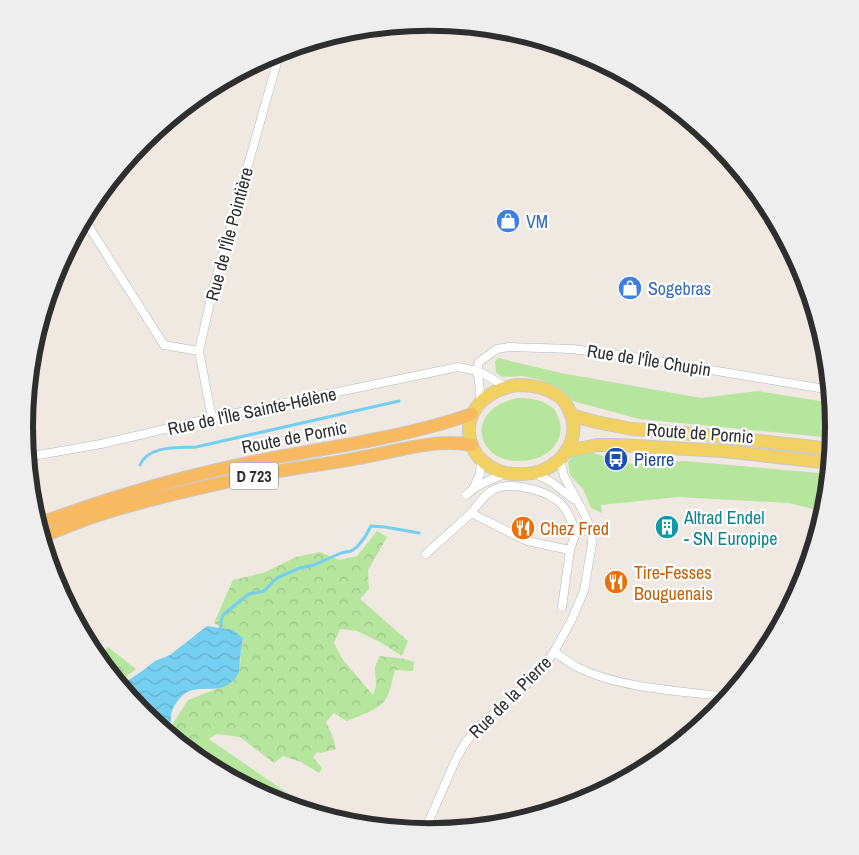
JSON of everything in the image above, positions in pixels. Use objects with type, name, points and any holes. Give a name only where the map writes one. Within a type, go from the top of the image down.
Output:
[{"type":"highway","name":"Route de Pornic","points":[[45,522],[146,488],[204,473],[267,459],[384,438],[472,414]]},
{"type":"highway","name":"Route de Pornic","points":[[48,535],[94,517],[198,488],[416,446],[446,443],[472,445]]},
{"type":"main road","points":[[536,386],[552,392],[566,404],[571,415],[574,430],[573,438],[564,455],[548,468],[534,473],[507,473],[493,468],[481,460],[474,450],[469,433],[472,414],[480,402],[506,387],[536,386]]},
{"type":"main road","name":"Route de Pornic","points":[[571,415],[632,429],[725,436],[825,448]]},
{"type":"main road","name":"Route de Pornic","points":[[564,455],[584,446],[617,445],[723,450],[824,462]]},
{"type":"street","name":"Rue de l'Île Pointière","points":[[212,418],[199,351],[214,285],[277,61]]},
{"type":"street","points":[[88,226],[164,345],[199,351]]},
{"type":"street","name":"Rue de l'Île Chupin","points":[[477,371],[479,362],[497,349],[572,349],[648,359],[823,389]]},
{"type":"street","name":"Rue de l'Île Sainte-Hélène","points":[[34,456],[101,444],[212,418],[458,367],[477,371]]},
{"type":"street","points":[[477,371],[506,387]]},
{"type":"street","points":[[477,371],[480,402]]},
{"type":"street","name":"Rue de la Pierre","points":[[428,822],[456,757],[466,742],[483,722],[523,688],[546,663],[572,619],[584,591],[591,551],[591,530],[564,476],[564,455]]},
{"type":"street","points":[[474,488],[480,474],[481,460]]},
{"type":"street","points":[[466,495],[488,480],[507,473]]},
{"type":"street","name":"Rue de la Pierre","points":[[534,473],[561,489],[579,505]]},
{"type":"street","points":[[426,554],[471,513],[481,500],[496,488],[510,486],[541,492],[563,505],[576,532],[570,550],[562,607]]},
{"type":"street","points":[[471,513],[527,541],[570,550]]},
{"type":"street","points":[[576,532],[591,530]]},
{"type":"street","points":[[554,652],[578,667],[614,680],[646,687],[721,696]]},
{"type":"green space","points":[[498,358],[561,373],[701,398],[758,391],[825,402],[826,437],[639,419],[573,401],[561,389],[541,380],[522,376],[502,377],[496,373],[495,362]]},
{"type":"green space","points":[[518,398],[546,403],[554,409],[558,416],[561,430],[560,436],[553,448],[543,456],[530,460],[512,461],[498,456],[488,448],[482,437],[482,425],[488,414],[500,404]]},
{"type":"green space","points":[[586,451],[633,464],[685,461],[823,473],[818,505],[817,510],[789,503],[678,497],[601,505],[602,513],[591,508],[583,489],[570,475],[568,462]]},
{"type":"green space","points":[[377,531],[387,537],[368,570],[369,589],[360,599],[408,641],[402,656],[380,642],[357,631],[340,629],[334,643],[343,660],[373,695],[376,686],[375,667],[380,656],[410,660],[414,662],[413,671],[395,670],[387,697],[375,709],[346,721],[334,713],[326,722],[336,749],[321,753],[317,752],[313,757],[322,768],[319,773],[301,762],[283,756],[274,763],[240,737],[217,734],[195,747],[171,727],[188,700],[229,684],[239,673],[243,640],[214,623],[233,580],[263,573],[296,557],[320,552],[339,560],[357,556]]},
{"type":"green space","points":[[108,647],[136,669],[123,679],[103,652]]},
{"type":"green space","points":[[200,733],[293,797],[293,800],[231,771],[189,743]]},
{"type":"water","points":[[207,626],[233,630],[243,638],[239,673],[228,685],[223,687],[194,690],[183,695],[173,709],[169,726],[149,708],[126,682],[155,661],[170,655]]},
{"type":"waterway","points":[[140,465],[150,454],[165,449],[196,447],[399,401]]},
{"type":"waterway","points":[[220,632],[223,615],[249,594],[264,591],[277,578],[300,568],[314,565],[341,553],[351,551],[357,547],[371,526],[419,533]]},
{"type":"place","name":"VM","points":[[508,221]]},
{"type":"place","name":"Sogebras","points":[[630,288]]},
{"type":"place","name":"Pierre","points":[[616,459]]},
{"type":"place","name":"Altrad Endel - SN Europipe","points":[[667,527]]},
{"type":"place","name":"Chez Fred","points":[[523,528]]},
{"type":"place","name":"Tire-Fesses Bouguenais","points":[[616,582]]}]
